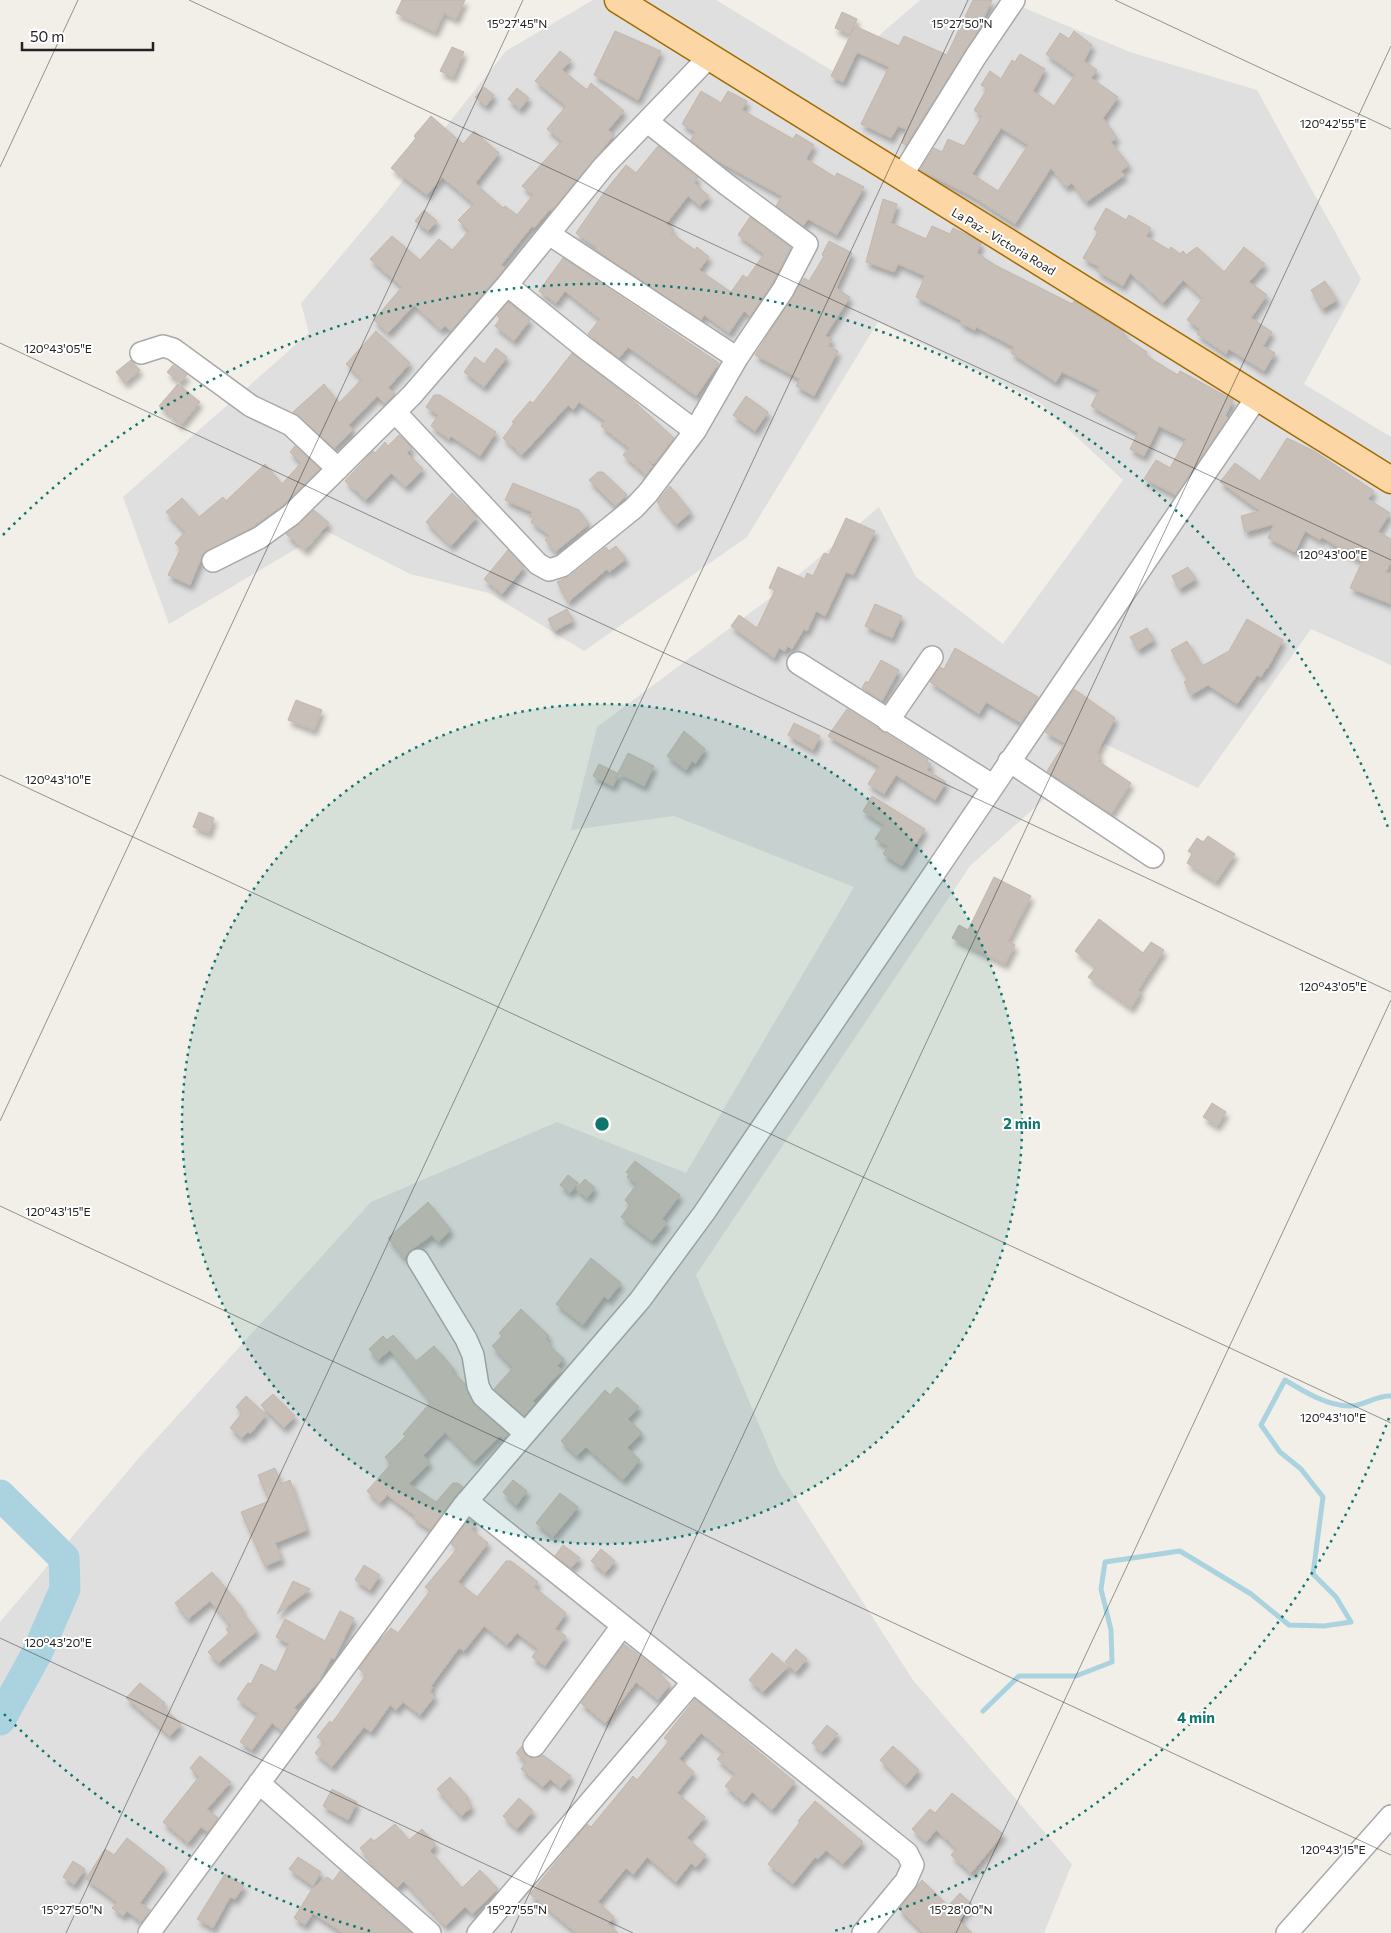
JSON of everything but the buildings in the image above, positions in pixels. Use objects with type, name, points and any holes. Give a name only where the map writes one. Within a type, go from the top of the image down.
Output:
[{"type":"main road","name":"La Paz - Victoria Road","points":[[618,0],[1391,480]]},
{"type":"street","points":[[901,177],[976,56],[1014,0]]},
{"type":"street","points":[[213,561],[276,528],[395,412],[507,285],[604,166],[709,57]]},
{"type":"street","points":[[395,412],[538,564],[549,570],[562,566],[634,508],[648,493],[696,431],[737,358],[783,290],[807,244],[726,184],[648,122]]},
{"type":"street","points":[[549,234],[737,358]]},
{"type":"street","points":[[507,285],[585,348],[696,431]]},
{"type":"street","points":[[142,353],[162,346],[173,350],[251,406],[291,425],[338,469]]},
{"type":"street","points":[[152,1932],[466,1501],[640,1300],[704,1213],[992,785],[1257,397]]},
{"type":"street","points":[[888,721],[932,657]]},
{"type":"street","points":[[798,663],[992,785]]},
{"type":"street","points":[[1010,761],[1153,857]]},
{"type":"street","points":[[418,1260],[466,1339],[473,1355],[478,1386],[483,1396],[525,1433]]},
{"type":"street","points":[[466,1501],[907,1853],[913,1866],[906,1881],[863,1933]]},
{"type":"street","points":[[534,1746],[622,1626]]},
{"type":"street","points":[[478,1933],[692,1683]]},
{"type":"street","points":[[259,1783],[430,1933]]},
{"type":"street","points":[[1287,1933],[1391,1816]]},
{"type":"shaded area","points":[[593,0],[716,0],[836,73],[920,0],[1005,0],[1130,52],[1257,90],[1361,279],[1304,384],[1391,437],[1391,665],[1311,629],[1198,788],[1105,744],[970,866],[696,1275],[779,1472],[913,1680],[1072,1864],[1044,1933],[0,1933],[0,1622],[138,1459],[371,1202],[557,1122],[686,1173],[854,887],[674,816],[571,830],[597,727],[778,592],[879,507],[916,577],[1003,644],[1123,480],[1038,401],[878,322],[747,537],[584,651],[489,593],[410,574],[326,531],[169,624],[123,497],[309,333],[301,303],[378,212],[506,51]]},
{"type":"waterway","points":[[983,1711],[1019,1676],[1076,1676],[1112,1662],[1111,1630],[1101,1589],[1105,1562],[1180,1551],[1251,1594],[1289,1625],[1324,1626],[1351,1622],[1336,1597],[1313,1574],[1323,1497],[1301,1469],[1280,1452],[1261,1425],[1285,1380],[1316,1397],[1341,1405],[1355,1406],[1380,1397],[1391,1396]]},
{"type":"waterway","points":[[0,1495],[64,1558],[65,1589],[37,1653],[0,1720]]}]
